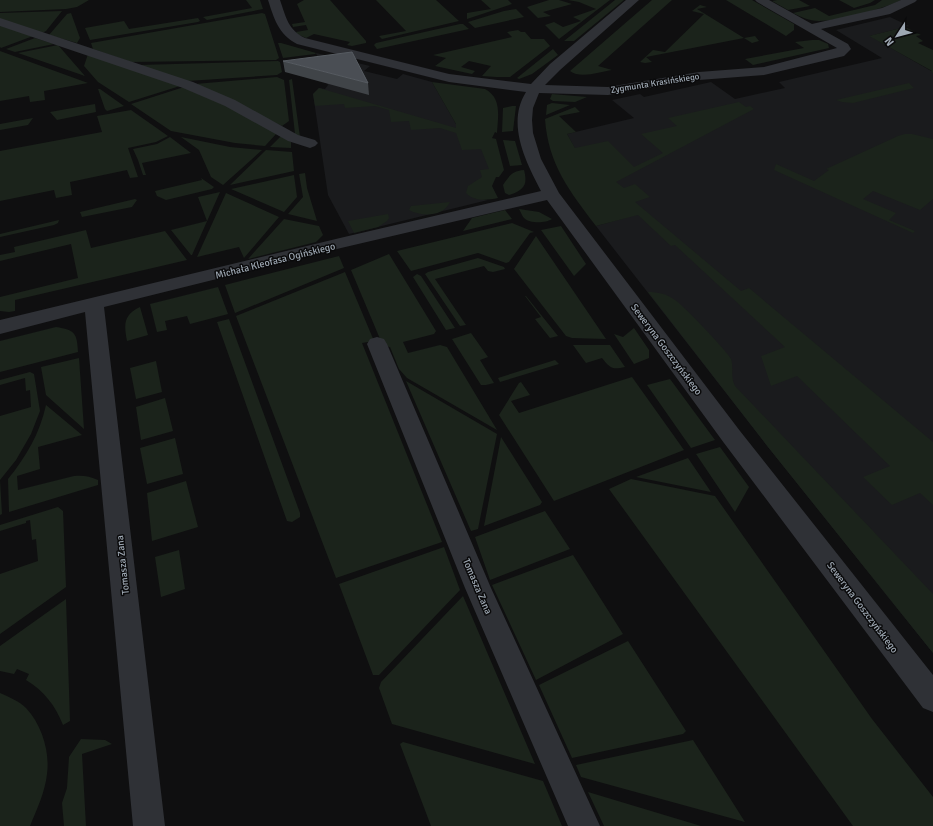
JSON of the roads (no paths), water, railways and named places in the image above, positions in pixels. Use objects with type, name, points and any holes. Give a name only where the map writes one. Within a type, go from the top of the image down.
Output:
[{"type":"street","name":"Zygmunta Krasińskiego","points":[[274,0],[284,29],[293,37],[301,41],[449,78],[535,89],[608,91],[699,76],[764,70],[838,53],[844,50],[844,47],[810,28]]},
{"type":"street","name":"Seweryna Goszczyńskiego","points":[[633,0],[555,67],[531,95],[526,112],[526,136],[537,167],[551,194],[732,437],[933,698]]},
{"type":"street","points":[[761,0],[810,28],[886,11],[911,0]]},
{"type":"street","points":[[0,22],[188,85],[230,103],[293,138],[310,143]]},
{"type":"street","name":"Michała Kleofasa Ogińskiego","points":[[0,327],[340,243],[551,194]]},
{"type":"street","name":"Tomasza Zana","points":[[94,305],[149,826]]},
{"type":"street","name":"Tomasza Zana","points":[[377,344],[478,588],[584,826]]}]
